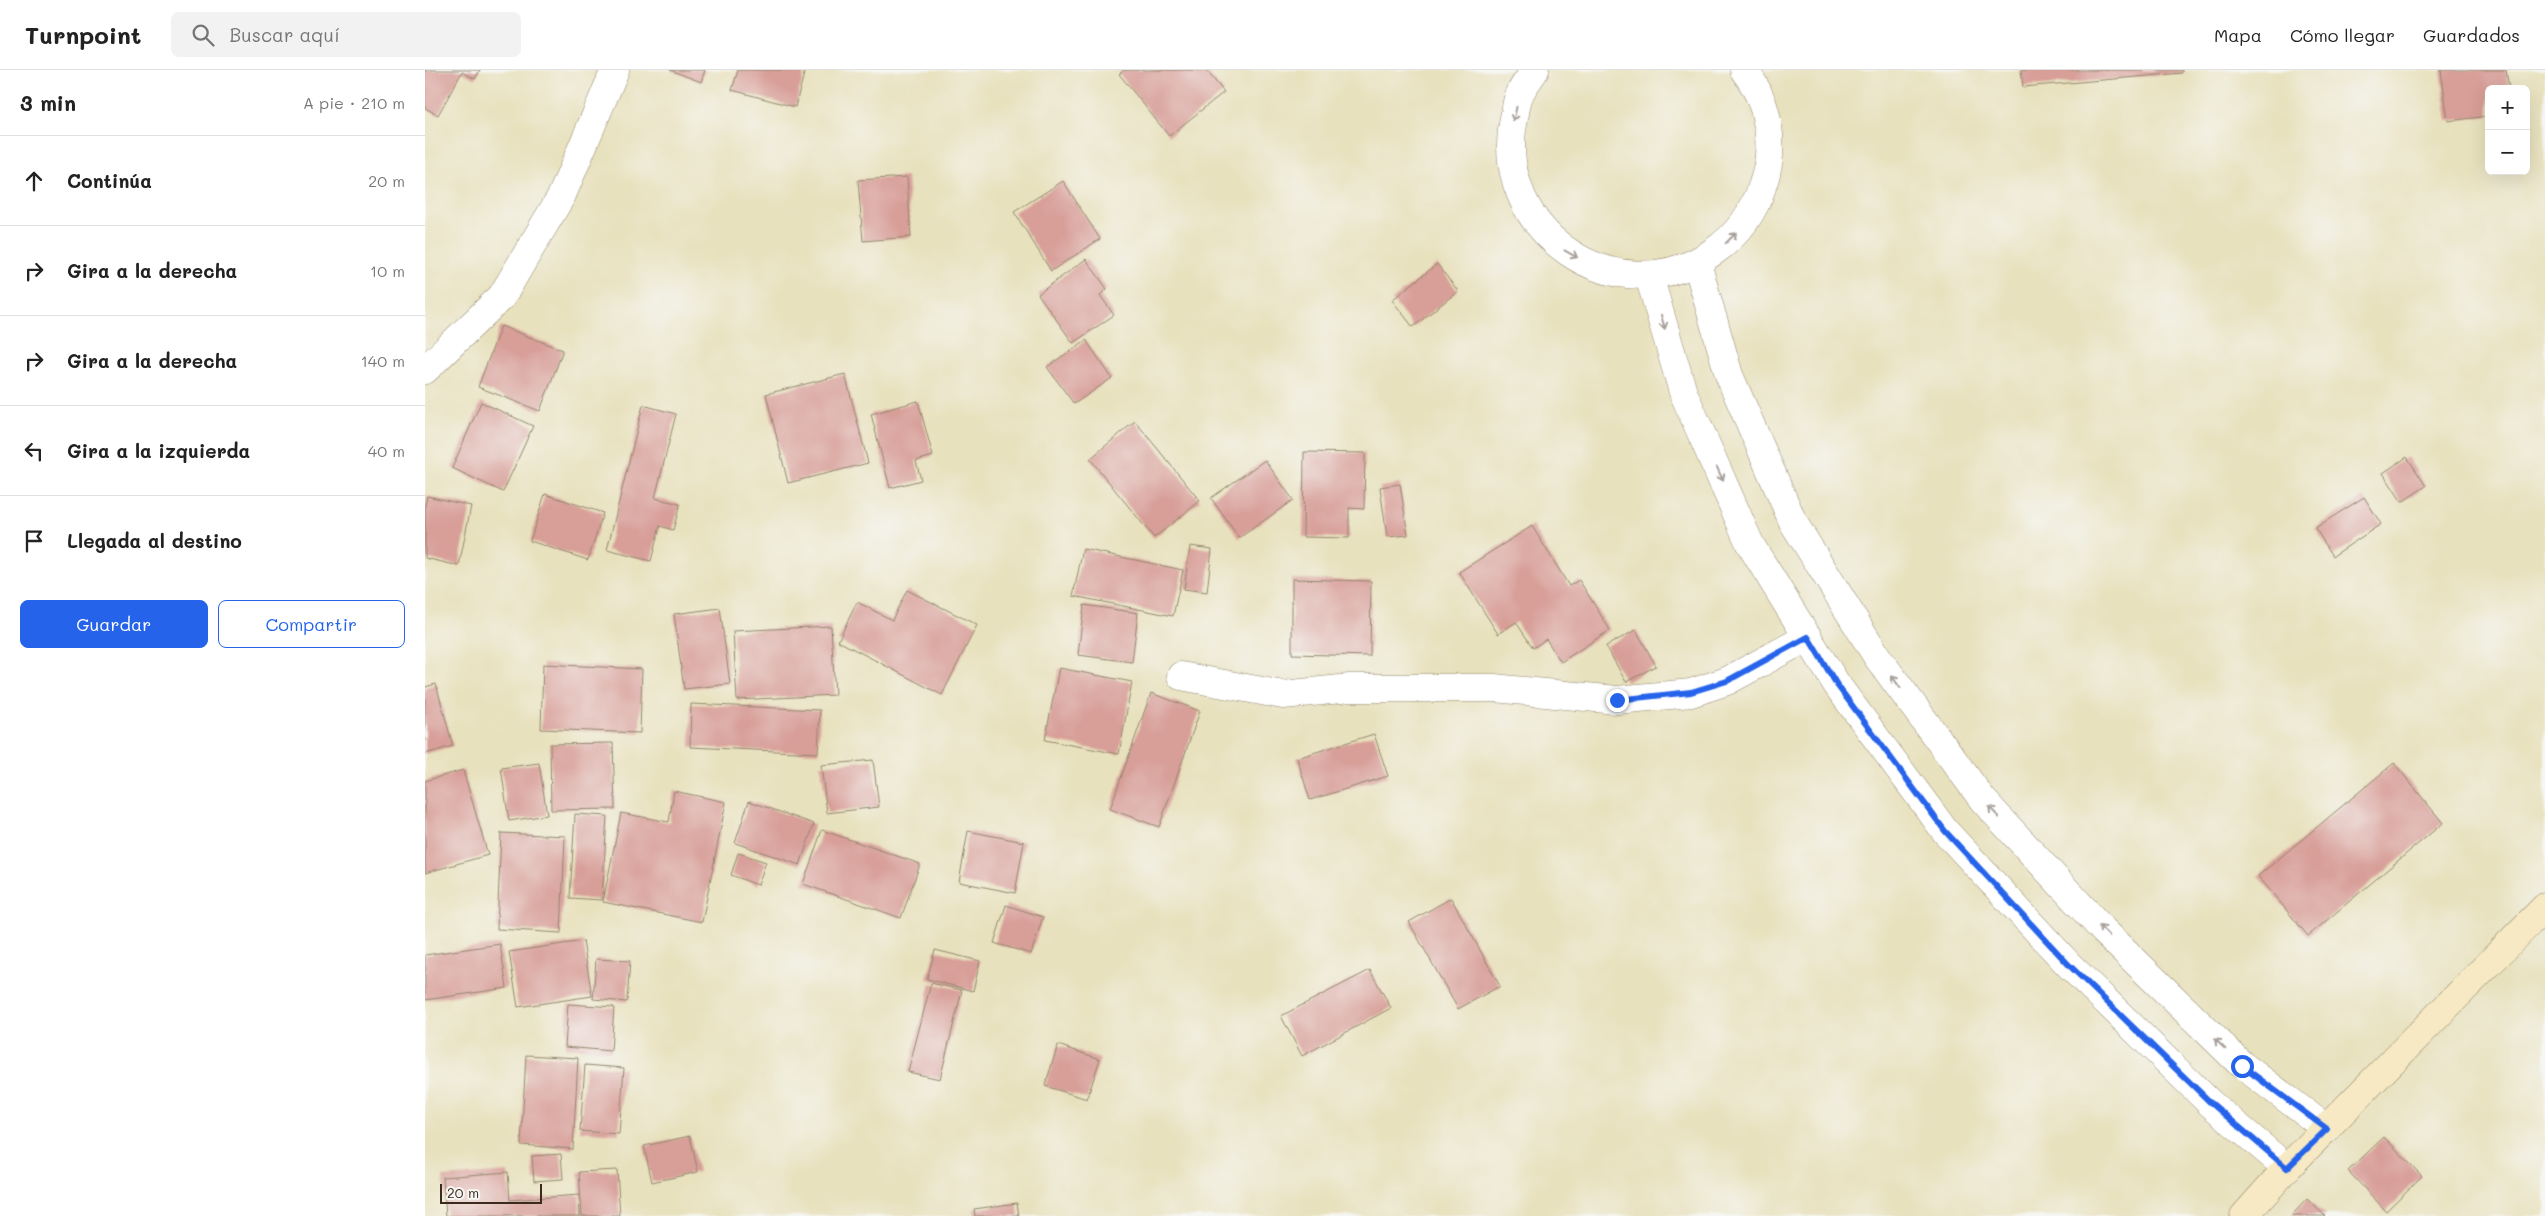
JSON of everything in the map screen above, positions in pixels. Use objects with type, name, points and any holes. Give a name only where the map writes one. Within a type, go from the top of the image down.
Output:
[{"type":"street","points":[[425,370],[502,296],[562,195],[615,70]]},
{"type":"street","points":[[1535,70],[1519,96],[1510,138],[1515,182],[1534,222],[1566,252],[1606,271],[1649,276],[1674,272],[1697,263],[1731,239],[1756,206],[1769,166],[1769,124],[1755,84],[1744,70]]},
{"type":"street","points":[[1697,263],[1729,375],[1793,522],[1878,658],[1983,800],[2104,931],[2242,1066],[2327,1129]]},
{"type":"street","points":[[1649,276],[1683,392],[1750,544],[1837,685],[1945,831],[2069,965],[2210,1102],[2287,1168]]},
{"type":"street","points":[[1181,676],[1283,695],[1350,688],[1494,688],[1617,700],[1691,692],[1727,681],[1808,637]]},
{"type":"street","points":[[2244,1216],[2287,1168],[2545,907]]},
{"type":"building","points":[[425,70],[480,70],[475,79],[462,72],[438,115],[425,108]]},
{"type":"building","points":[[670,70],[705,70],[701,82]]},
{"type":"building","points":[[738,70],[805,70],[795,107],[732,90]]},
{"type":"building","points":[[1124,70],[1206,70],[1224,92],[1169,136],[1119,74]]},
{"type":"building","points":[[2021,70],[2182,70],[2182,73],[2023,87]]},
{"type":"building","points":[[2441,70],[2506,70],[2508,85],[2485,85],[2485,116],[2448,121]]},
{"type":"building","points":[[907,177],[911,237],[863,241],[858,180]]},
{"type":"building","points":[[1063,181],[1100,239],[1051,271],[1014,212]]},
{"type":"building","points":[[1086,259],[1107,289],[1100,295],[1114,315],[1073,343],[1038,294]]},
{"type":"building","points":[[1437,264],[1458,291],[1413,327],[1392,300]]},
{"type":"building","points":[[501,326],[563,350],[540,411],[478,387]]},
{"type":"building","points":[[1086,340],[1112,378],[1074,404],[1047,367]]},
{"type":"building","points":[[845,374],[868,463],[788,483],[766,394]]},
{"type":"building","points":[[918,401],[933,456],[916,461],[921,480],[890,488],[871,414]]},
{"type":"building","points":[[481,402],[533,426],[503,492],[452,468]]},
{"type":"building","points":[[643,405],[676,414],[655,498],[680,504],[673,530],[660,526],[651,561],[607,550]]},
{"type":"building","points":[[1135,421],[1200,501],[1154,538],[1090,459]]},
{"type":"building","points":[[1304,452],[1365,453],[1364,509],[1349,508],[1349,538],[1303,537]]},
{"type":"building","points":[[2407,457],[2426,486],[2402,502],[2383,473]]},
{"type":"building","points":[[1265,460],[1293,500],[1239,538],[1211,498]]},
{"type":"building","points":[[1400,484],[1408,535],[1387,537],[1380,487]]},
{"type":"building","points":[[545,494],[603,513],[588,560],[530,541]]},
{"type":"building","points":[[427,496],[471,506],[459,566],[425,558],[425,506]]},
{"type":"building","points":[[2364,497],[2381,524],[2333,556],[2315,528]]},
{"type":"building","points":[[1532,526],[1569,586],[1579,580],[1610,630],[1561,662],[1546,639],[1533,648],[1516,622],[1498,634],[1459,572]]},
{"type":"building","points":[[1190,546],[1212,549],[1207,592],[1184,589]]},
{"type":"building","points":[[1083,549],[1183,570],[1173,616],[1073,596]]},
{"type":"building","points":[[1292,579],[1371,581],[1370,656],[1292,654]]},
{"type":"building","points":[[907,590],[977,625],[942,695],[838,641],[857,602],[892,620]]},
{"type":"building","points":[[1084,605],[1138,613],[1132,662],[1078,655]]},
{"type":"building","points":[[720,608],[730,684],[684,689],[674,614]]},
{"type":"building","points":[[831,626],[835,695],[737,700],[733,631]]},
{"type":"building","points":[[1636,630],[1656,666],[1626,682],[1606,646]]},
{"type":"building","points":[[543,664],[642,669],[640,733],[541,729]]},
{"type":"building","points":[[1059,668],[1132,682],[1119,754],[1045,740]]},
{"type":"building","points":[[436,684],[453,746],[425,754],[425,687]]},
{"type":"building","points":[[1151,693],[1200,711],[1159,827],[1110,809]]},
{"type":"building","points":[[691,704],[820,710],[818,753],[690,747]]},
{"type":"building","points":[[1374,734],[1388,776],[1310,800],[1297,758]]},
{"type":"building","points":[[613,743],[615,809],[551,810],[550,744]]},
{"type":"building","points":[[873,760],[879,807],[827,813],[821,765]]},
{"type":"building","points":[[539,763],[547,815],[509,821],[501,768]]},
{"type":"building","points":[[2394,763],[2443,823],[2308,936],[2258,876]]},
{"type":"building","points":[[463,770],[488,855],[425,873],[425,781]]},
{"type":"building","points":[[674,791],[726,802],[702,922],[603,902],[621,813],[669,822]]},
{"type":"building","points":[[749,801],[814,824],[800,865],[735,843]]},
{"type":"building","points":[[575,814],[607,816],[602,900],[570,898]]},
{"type":"building","points":[[822,830],[920,864],[901,918],[803,884]]},
{"type":"building","points":[[968,831],[1024,842],[1015,893],[959,882]]},
{"type":"building","points":[[501,833],[565,836],[561,933],[497,929]]},
{"type":"building","points":[[738,853],[766,862],[758,885],[731,875]]},
{"type":"building","points":[[1451,898],[1500,986],[1458,1009],[1409,922]]},
{"type":"building","points":[[1006,905],[1043,917],[1031,954],[994,943]]},
{"type":"building","points":[[583,941],[592,996],[518,1007],[509,952]]},
{"type":"building","points":[[500,944],[507,988],[425,1000],[425,955]]},
{"type":"building","points":[[935,950],[980,961],[973,991],[927,979]]},
{"type":"building","points":[[596,959],[630,961],[627,1002],[593,999]]},
{"type":"building","points":[[1370,970],[1391,1008],[1302,1056],[1281,1016]]},
{"type":"building","points":[[931,983],[962,990],[940,1079],[908,1072]]},
{"type":"building","points":[[568,1004],[614,1007],[611,1051],[565,1047]]},
{"type":"building","points":[[1058,1045],[1100,1059],[1087,1099],[1045,1086]]},
{"type":"building","points":[[526,1055],[578,1058],[573,1149],[521,1145]]},
{"type":"building","points":[[585,1065],[624,1068],[619,1134],[580,1131]]},
{"type":"building","points":[[690,1136],[698,1172],[652,1182],[644,1146]]},
{"type":"building","points":[[2384,1137],[2422,1176],[2386,1211],[2348,1171]]},
{"type":"building","points":[[561,1154],[563,1179],[534,1181],[532,1156]]},
{"type":"building","points":[[617,1170],[620,1216],[582,1216],[579,1172]]},
{"type":"building","points":[[508,1172],[510,1200],[579,1195],[580,1216],[446,1216],[443,1177]]},
{"type":"building","points":[[2307,1199],[2325,1216],[2291,1216]]},
{"type":"building","points":[[1017,1203],[1019,1216],[975,1216],[974,1209]]},
{"type":"route","points":[[1617,700],[1691,692],[1727,681],[1808,637],[1837,685],[1945,831],[2069,965],[2210,1102],[2287,1168],[2327,1129],[2242,1066]]}]
